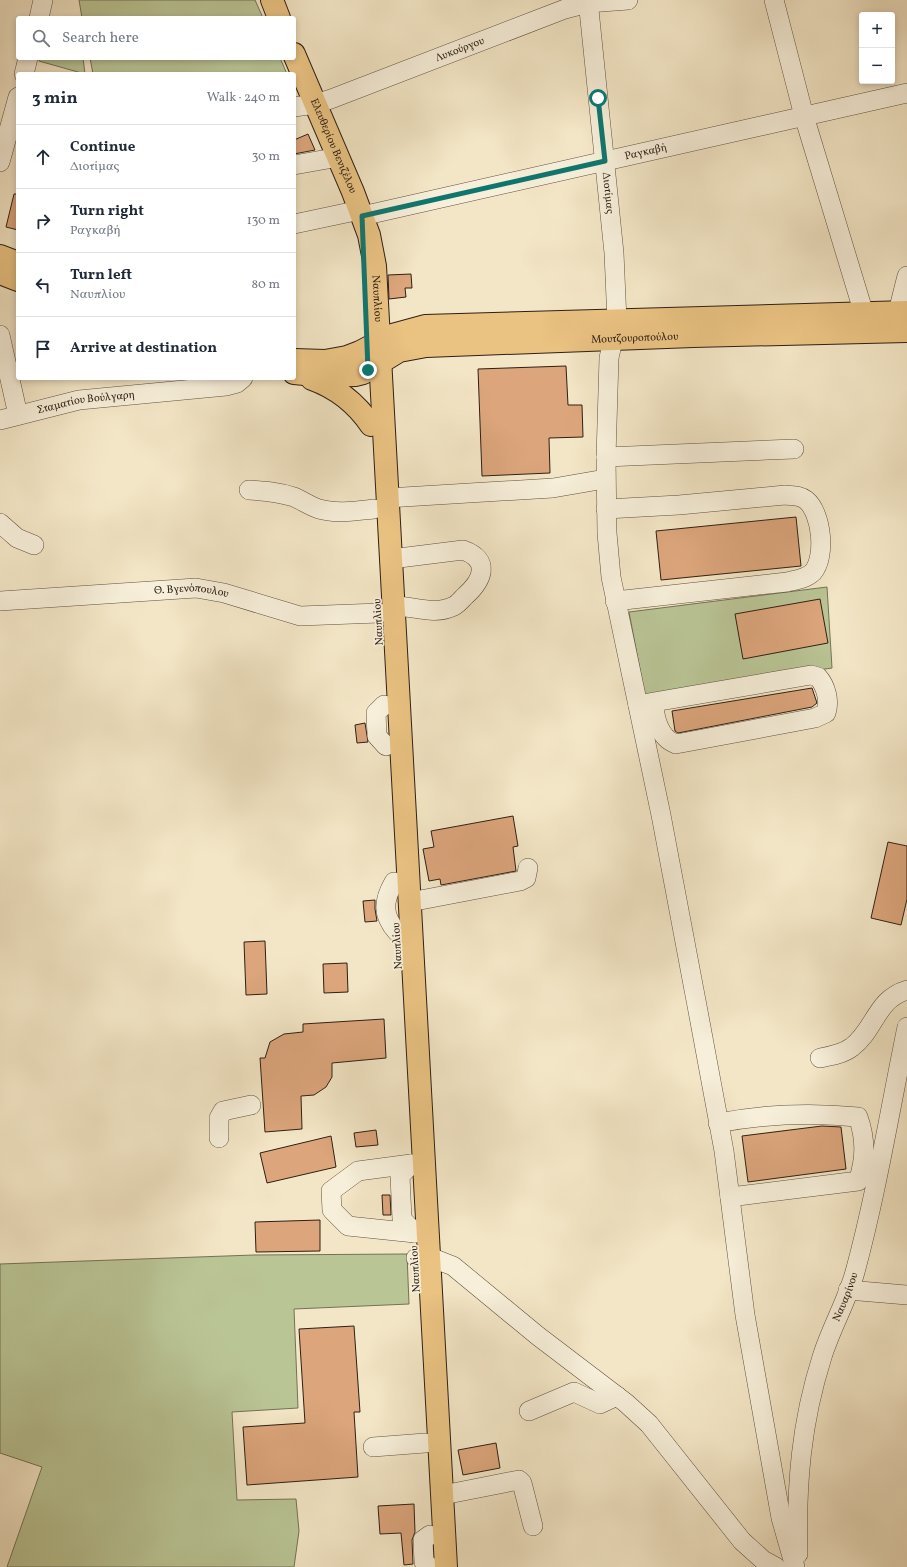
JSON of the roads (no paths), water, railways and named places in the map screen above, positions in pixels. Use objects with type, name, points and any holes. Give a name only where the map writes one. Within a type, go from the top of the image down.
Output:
[{"type":"main road","points":[[272,0],[278,16]]},
{"type":"main road","name":"Ελευθερίου Βενιζέλου","points":[[296,60],[309,108],[337,153],[361,213]]},
{"type":"main road","name":"Ναυπλίου","points":[[361,213],[372,246],[376,288],[371,425],[381,503],[391,559],[386,610],[384,704],[410,1164],[415,1233],[423,1257],[443,1495],[446,1567]]},
{"type":"main road","name":"Ναυπλίου","points":[[361,213],[374,355],[386,610],[410,902],[423,1257],[425,1443],[431,1567]]},
{"type":"main road","points":[[0,256],[16,262]]},
{"type":"main road","points":[[0,273],[16,279]]},
{"type":"main road","points":[[376,288],[384,305],[400,322],[414,326],[425,326]]},
{"type":"main road","name":"Μουτζουροπούλου","points":[[374,355],[419,346],[615,330],[866,322],[904,318]]},
{"type":"main road","name":"Μουτζουροπούλου","points":[[374,355],[392,335],[425,326],[615,330]]},
{"type":"main road","points":[[296,369],[350,376],[374,355]]},
{"type":"main road","points":[[296,369],[333,388],[345,396],[357,406],[371,425]]},
{"type":"street","points":[[39,16],[43,0]]},
{"type":"street","name":"Λυκούργου","points":[[309,108],[551,14],[588,2],[628,0]]},
{"type":"street","points":[[774,0],[804,116],[866,322]]},
{"type":"street","name":"Διοτίμας","points":[[588,2],[614,253],[615,330],[609,358],[606,457],[606,509],[609,556],[615,601],[646,703]]},
{"type":"street","points":[[24,72],[28,60]]},
{"type":"street","name":"Ραγκαβή","points":[[296,224],[361,213],[605,161],[907,93]]},
{"type":"street","points":[[0,162],[6,118],[16,100]]},
{"type":"street","points":[[296,164],[337,153]]},
{"type":"street","points":[[904,318],[907,276]]},
{"type":"street","points":[[0,335],[9,417]]},
{"type":"street","name":"Σταματίου Βούλγαρη","points":[[9,417],[79,400],[226,386],[237,383],[241,380]]},
{"type":"street","points":[[606,457],[794,449]]},
{"type":"street","points":[[249,490],[277,492],[318,509],[335,512],[381,503],[553,488],[606,479]]},
{"type":"street","points":[[606,509],[679,505],[785,495],[800,497],[806,500],[815,513],[820,530],[818,563],[813,572],[803,578],[787,582],[615,601]]},
{"type":"street","points":[[0,523],[17,538],[34,545]]},
{"type":"street","name":"Θ. Βγενόπουλου","points":[[0,601],[196,588],[224,593],[300,616],[386,610],[407,606],[423,611],[454,606],[480,580],[482,568],[479,560],[472,553],[463,550],[391,559]]},
{"type":"street","points":[[811,675],[818,677],[823,684],[828,704],[826,713],[815,718],[676,744],[668,739],[659,727],[646,703],[811,675]]},
{"type":"street","points":[[646,703],[661,815],[718,1123],[730,1197],[745,1315],[780,1518],[795,1567]]},
{"type":"street","points":[[410,902],[520,882],[526,878],[528,868]]},
{"type":"street","points":[[820,1058],[839,1054],[852,1047],[866,1031],[879,1010],[896,995],[907,990]]},
{"type":"street","name":"Ναυαρίνου","points":[[798,1567],[798,1492],[801,1447],[807,1412],[822,1356],[854,1275],[870,1214],[907,1027]]},
{"type":"street","points":[[219,1138],[219,1118],[223,1111],[251,1105]]},
{"type":"street","points":[[718,1123],[769,1115],[795,1114],[858,1117],[864,1139],[864,1162],[858,1181],[730,1197]]},
{"type":"street","points":[[410,1164],[358,1171],[331,1191],[332,1210],[348,1226],[415,1233]]},
{"type":"street","points":[[423,1257],[453,1266],[538,1336],[618,1396],[649,1424],[742,1541],[763,1560],[776,1567]]},
{"type":"street","points":[[848,1290],[907,1295]]},
{"type":"street","points":[[529,1410],[574,1392],[600,1404],[618,1396]]},
{"type":"street","points":[[373,1447],[425,1443]]},
{"type":"street","points":[[443,1495],[520,1480],[534,1526]]}]
